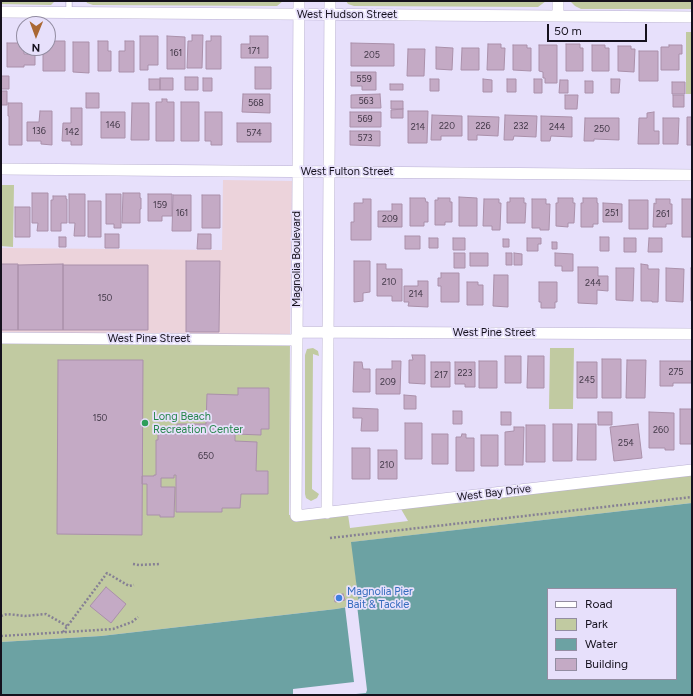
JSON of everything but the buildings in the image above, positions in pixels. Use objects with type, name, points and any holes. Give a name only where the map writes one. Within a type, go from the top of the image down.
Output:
[{"type":"street","name":"Magnolia Boulevard","points":[[296,516],[299,1]]},
{"type":"street","points":[[327,513],[330,1]]},
{"type":"street","points":[[558,1],[558,16]]},
{"type":"street","name":"West Hudson Street","points":[[1,12],[692,17]]},
{"type":"street","name":"West Fulton Street","points":[[1,169],[692,175]]},
{"type":"street","name":"West Pine Street","points":[[1,338],[297,336],[328,332],[692,334]]},
{"type":"street","name":"West Bay Drive","points":[[296,516],[692,470]]},
{"type":"lane","points":[[69,1],[69,13]]},
{"type":"path","points":[[330,538],[692,496]]},
{"type":"path","points":[[133,564],[160,564]]},
{"type":"path","points":[[62,632],[107,573],[129,586],[134,585]]},
{"type":"path","points":[[1,616],[7,614],[25,616],[46,614],[67,626]]},
{"type":"path","points":[[1,636],[113,630],[132,622],[138,617]]},
{"type":"shaded area","points":[[223,180],[292,181],[290,338],[1,336],[1,248],[222,250]]},
{"type":"green space","points":[[1,1],[55,1],[51,5],[1,4]]},
{"type":"green space","points":[[86,1],[283,1],[277,6],[93,5],[87,3]]},
{"type":"green space","points":[[346,1],[546,1],[538,7],[354,6],[348,4]]},
{"type":"green space","points":[[571,1],[692,1],[692,9],[581,9],[575,6]]},
{"type":"green space","points":[[686,32],[692,32],[692,94],[686,94]]},
{"type":"green space","points":[[1,185],[14,185],[13,247],[1,246]]},
{"type":"green space","name":"Long Beach Recreation Center","points":[[1,336],[290,338],[289,515],[347,508],[350,528],[408,521],[401,509],[692,475],[692,503],[352,542],[359,605],[336,609],[101,636],[1,642]]},
{"type":"green space","points":[[313,348],[318,351],[319,356],[313,354],[312,489],[319,494],[317,498],[311,501],[306,498],[305,494],[305,355],[307,349]]},
{"type":"green space","points":[[550,348],[574,348],[573,409],[549,409]]},
{"type":"water","points":[[692,503],[692,695],[1,695],[1,642],[101,636],[336,609],[359,605],[351,542]]},
{"type":"pier","points":[[357,605],[367,690],[366,693],[346,695],[293,695],[293,689],[354,682],[345,607]]},
{"type":"place","name":"Long Beach Recreation Center","points":[[145,423]]},
{"type":"place","name":"Magnolia Pier Bait & Tackle","points":[[339,598]]}]
